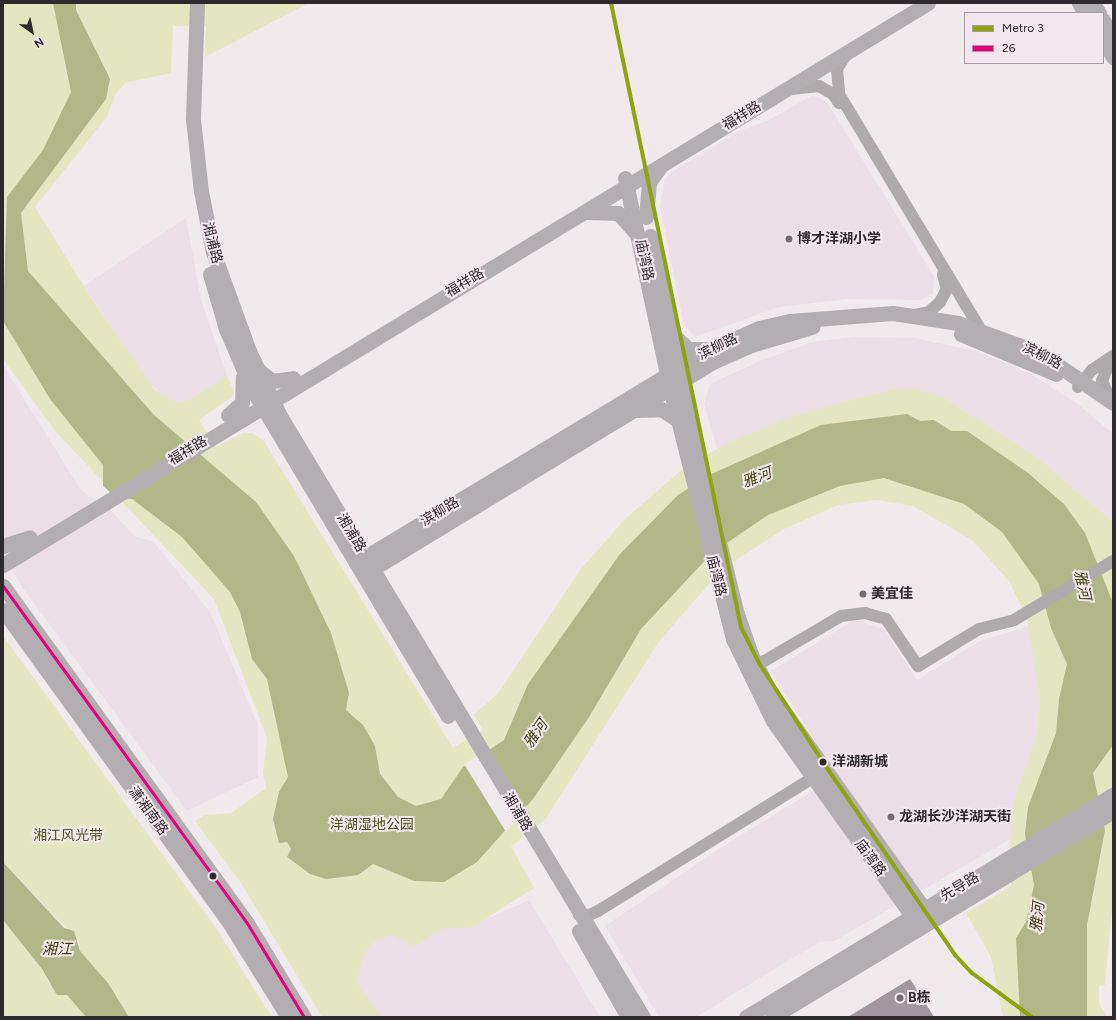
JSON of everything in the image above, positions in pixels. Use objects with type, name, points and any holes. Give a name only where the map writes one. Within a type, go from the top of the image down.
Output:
[{"type":"main road","name":"湘浦路","points":[[188,3],[184,75],[192,193],[218,303],[241,367],[265,400],[529,840],[628,1017]]},
{"type":"main road","name":"湘浦路","points":[[197,3],[193,119],[206,221],[226,294],[256,367],[265,400]]},
{"type":"main road","name":"福祥路","points":[[3,554],[295,382],[630,178],[909,3]]},
{"type":"main road","name":"福祥路","points":[[295,382],[581,213],[630,178],[664,164],[928,3]]},
{"type":"main road","points":[[1079,3],[1085,12]]},
{"type":"main road","points":[[1093,3],[1098,12]]},
{"type":"main road","points":[[1104,22],[1113,37]]},
{"type":"main road","points":[[1104,43],[1113,57]]},
{"type":"main road","points":[[646,217],[649,182],[664,164]]},
{"type":"main road","name":"庙湾路","points":[[630,178],[646,217],[665,335],[725,613],[750,666],[773,721],[820,776],[922,918]]},
{"type":"main road","name":"庙湾路","points":[[630,178],[641,245],[665,335]]},
{"type":"main road","points":[[581,213],[608,210],[618,213],[633,227],[641,245]]},
{"type":"main road","name":"滨柳路","points":[[396,546],[632,411],[674,378],[759,328],[790,321],[856,313],[914,315],[980,329],[1040,353],[1068,369],[1113,415]]},
{"type":"main road","name":"滨柳路","points":[[714,354],[820,325],[900,322],[982,340],[1084,386],[1113,403]]},
{"type":"main road","points":[[632,411],[661,409],[683,418],[693,390],[714,354],[688,349],[674,339],[665,335],[661,364],[637,393]]},
{"type":"main road","points":[[229,421],[244,396],[241,367]]},
{"type":"main road","points":[[229,421],[255,421],[270,425],[284,432],[286,404],[295,382],[272,381],[256,367]]},
{"type":"main road","name":"滨柳路","points":[[364,566],[637,393],[674,378]]},
{"type":"main road","name":"湘浦路","points":[[284,432],[346,525],[364,566],[390,598],[466,736]]},
{"type":"main road","name":"福祥路","points":[[3,565],[103,496]]},
{"type":"main road","points":[[346,525],[369,542],[396,546],[386,575],[390,598]]},
{"type":"main road","points":[[3,546],[30,537]]},
{"type":"main road","points":[[6,591],[6,572],[19,555]]},
{"type":"main road","name":"潇湘南路","points":[[6,591],[248,923],[304,1017]]},
{"type":"main road","name":"潇湘南路","points":[[3,610],[227,919],[288,1017]]},
{"type":"main road","name":"先导路","points":[[746,1017],[884,933],[922,918],[953,892],[1001,871],[1113,795]]},
{"type":"main road","name":"先导路","points":[[772,1017],[922,918],[1001,871],[1113,811]]},
{"type":"main road","name":"湘浦路","points":[[529,840],[589,930],[643,1017]]},
{"type":"main road","points":[[884,933],[896,919],[903,891],[928,895],[953,892]]},
{"type":"street","points":[[851,50],[837,69],[839,94],[980,329]]},
{"type":"street","points":[[784,91],[811,85],[833,94],[944,276],[947,289],[940,302],[929,312],[914,315]]},
{"type":"street","points":[[1068,369],[1080,371],[1108,362]]},
{"type":"street","points":[[1084,386],[1108,362]]},
{"type":"street","points":[[1108,362],[1103,387],[1113,403]]},
{"type":"street","points":[[995,629],[1014,620],[1113,561]]},
{"type":"street","points":[[750,666],[852,616],[883,621],[917,671],[977,634],[1017,623],[1113,566]]},
{"type":"street","points":[[579,915],[587,916],[598,911],[820,776]]},
{"type":"street","points":[[589,930],[597,917],[820,776]]},
{"type":"shaded area","name":"博才洋湖小学","points":[[813,95],[827,102],[934,276],[933,293],[921,300],[848,299],[779,307],[695,337],[684,325],[660,207],[664,181],[670,173],[739,131],[769,120]]},
{"type":"shaded area","points":[[186,218],[201,300],[227,376],[187,401],[176,402],[164,398],[146,379],[84,286]]},
{"type":"shaded area","points":[[856,337],[915,338],[979,352],[1031,374],[1079,405],[1113,434],[1113,522],[1037,457],[943,397],[893,389],[798,414],[717,449],[704,404],[710,384],[762,360],[816,341]]},
{"type":"shaded area","points":[[3,365],[81,490],[111,511],[136,537],[153,541],[210,612],[258,725],[258,777],[187,811],[22,587],[3,554]]},
{"type":"shaded area","name":"龙湖长沙洋湖天街","points":[[854,620],[884,629],[917,680],[980,641],[1029,626],[1040,700],[1037,733],[1014,801],[1011,839],[834,941],[819,942],[696,1017],[659,1017],[605,926],[725,845],[837,776],[771,671]]},
{"type":"shaded area","points":[[529,900],[600,1017],[357,1017],[338,921],[475,924]]},
{"type":"green space","name":"洋湖湿地公园","points":[[3,3],[309,3],[205,57],[206,26],[173,26],[171,73],[125,83],[115,95],[107,117],[35,207],[92,299],[155,390],[176,402],[187,401],[227,376],[234,391],[232,397],[199,420],[216,447],[243,433],[252,433],[264,441],[453,748],[483,730],[474,715],[499,692],[581,569],[625,519],[684,468],[725,444],[798,414],[893,389],[916,389],[943,397],[1037,457],[1113,522],[1113,899],[1105,985],[1099,986],[1099,1003],[1107,1017],[1003,1017],[991,957],[966,913],[1011,886],[1010,832],[1014,801],[1037,733],[1040,700],[1027,619],[1009,581],[972,540],[913,506],[877,500],[838,505],[784,529],[721,570],[658,643],[545,820],[511,846],[534,888],[473,927],[442,929],[414,947],[393,935],[375,940],[363,956],[357,983],[382,1017],[322,1017],[241,883],[195,821],[205,815],[231,813],[266,788],[263,773],[267,738],[214,599],[55,431],[3,359]]},
{"type":"green space","name":"湘江风光带","points":[[3,636],[214,925],[272,1017],[129,1017],[108,983],[80,951],[79,942],[3,862]]},
{"type":"green space","points":[[3,920],[42,969],[48,982],[76,1002],[86,1017],[3,1017]]},
{"type":"water","name":"雅河","points":[[53,3],[76,3],[76,10],[110,79],[106,99],[21,213],[28,271],[154,415],[256,502],[294,556],[331,633],[349,693],[346,710],[363,725],[375,746],[380,774],[398,797],[416,806],[441,799],[463,767],[504,740],[528,684],[620,554],[678,495],[709,475],[821,425],[907,414],[920,421],[934,420],[951,431],[967,431],[1028,473],[1064,504],[1085,533],[1113,603],[1113,745],[1093,773],[1105,830],[1087,925],[1087,1017],[1020,1017],[1016,938],[1026,922],[1034,885],[1025,834],[1028,807],[1056,733],[1059,699],[1067,664],[1051,628],[1039,584],[1002,532],[964,504],[884,478],[840,486],[768,515],[712,553],[641,629],[589,717],[533,799],[477,862],[444,882],[414,881],[373,864],[358,875],[326,879],[310,874],[287,857],[291,849],[287,842],[279,843],[273,819],[279,792],[288,777],[267,679],[252,659],[240,612],[230,592],[182,537],[132,499],[117,498],[103,486],[103,465],[50,399],[3,321],[7,197],[43,150],[71,92]]},
{"type":"water","name":"湘江","points":[[3,862],[64,928],[74,931],[80,951],[108,983],[129,1017],[86,1017],[67,995],[57,995],[42,969],[3,920]]},
{"type":"pier","points":[[489,748],[526,810],[506,832],[464,764]]},
{"type":"building","name":"B栋","points":[[910,979],[934,1017],[848,1017]]},
{"type":"metro line","name":"3","points":[[611,3],[741,627],[759,663],[823,762],[955,955],[972,973],[1032,1017]]},
{"type":"transit line","name":"26","points":[[3,586],[247,923],[304,1017]]},
{"type":"place","name":"博才洋湖小学","points":[[789,239]]},
{"type":"place","name":"美宜佳","points":[[863,594]]},
{"type":"place","name":"洋湖新城","points":[[823,762]]},
{"type":"place","name":"龙湖长沙洋湖天街","points":[[891,817]]},
{"type":"place","name":"B栋","points":[[900,998]]}]
